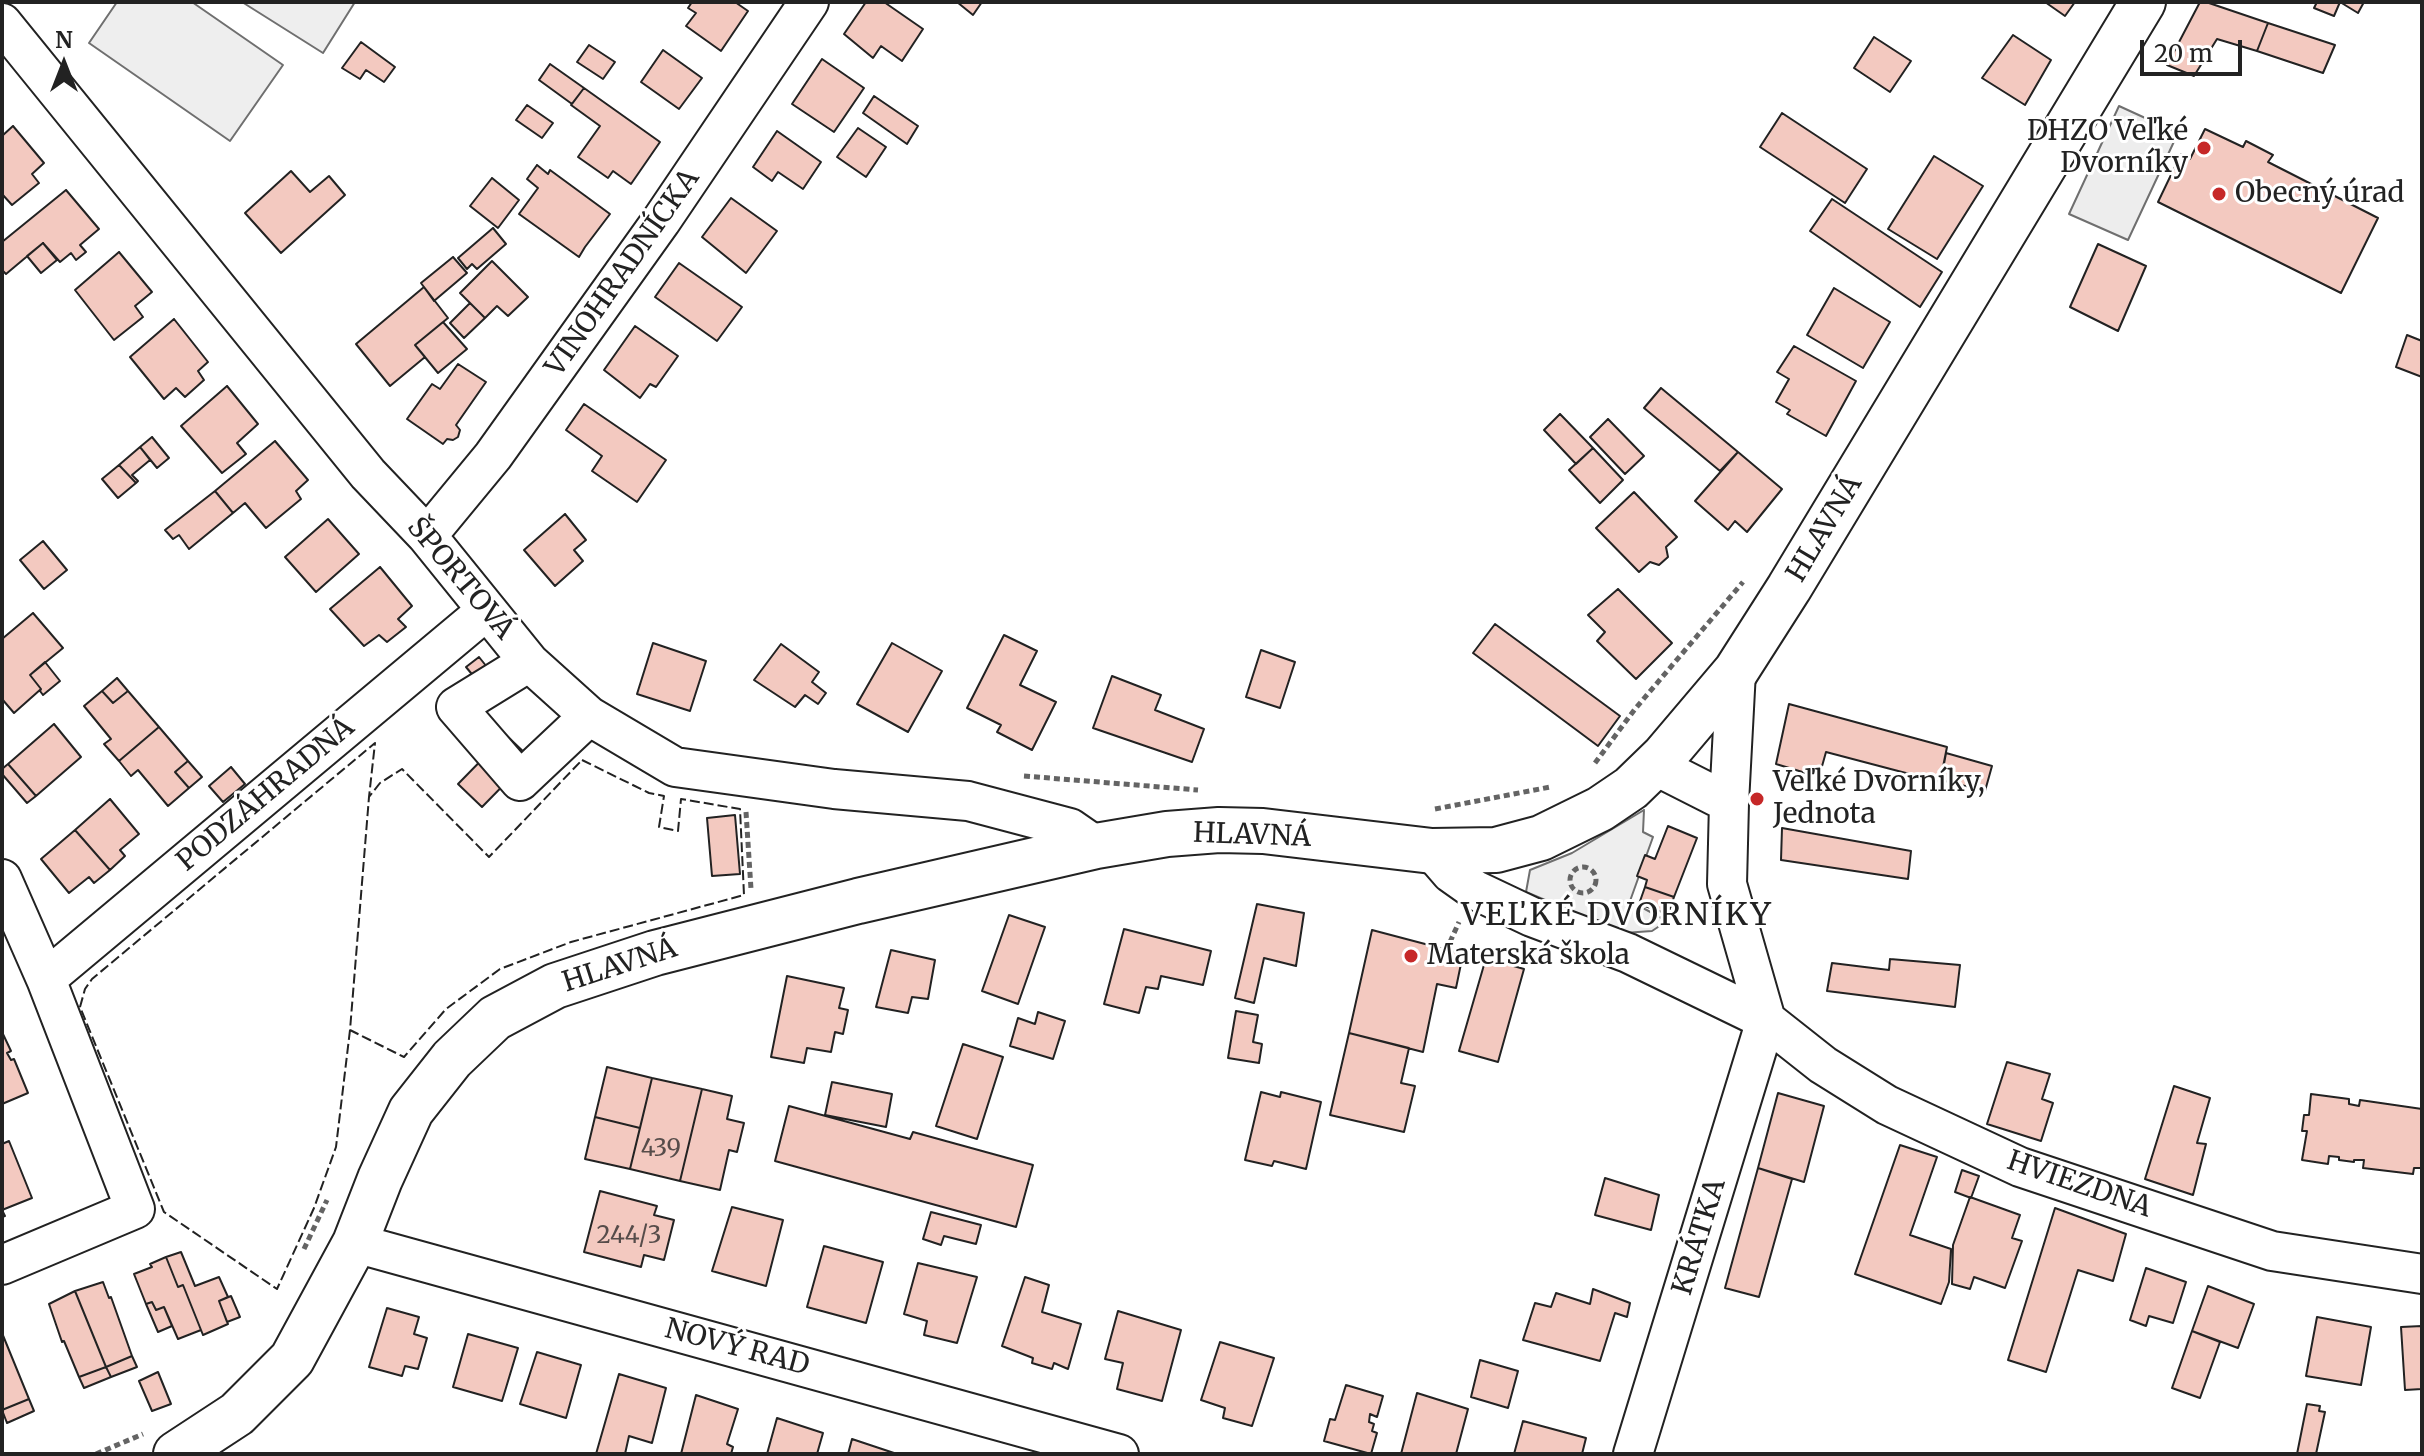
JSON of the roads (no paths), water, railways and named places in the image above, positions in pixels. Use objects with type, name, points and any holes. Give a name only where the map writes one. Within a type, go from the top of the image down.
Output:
[{"type":"main road","name":"HLAVNÁ","points":[[176,1454],[237,1414],[292,1359],[355,1243],[411,1111],[452,1059],[495,1018],[555,986],[655,953],[858,901],[1096,846],[1167,834],[1219,830],[1428,831],[1496,850],[1541,838],[1600,809],[1631,788],[1736,671],[2143,2]]},
{"type":"street","name":"VINOHRADNÍCKA","points":[[427,536],[493,456],[661,221],[809,2]]},
{"type":"street","name":"ŠPORTOVÁ","points":[[2,23],[368,474],[427,536],[529,662],[589,716],[675,767],[834,789],[968,801],[1070,828],[1096,846]]},
{"type":"street","name":"PODZÁHRADNÁ","points":[[46,979],[486,611]]},
{"type":"street","points":[[529,662],[456,707],[520,781],[589,716]]},
{"type":"street","points":[[1736,671],[1727,884],[1766,1020]]},
{"type":"street","points":[[1654,765],[1729,803]]},
{"type":"street","name":"HVIEZDNA","points":[[1428,831],[1451,873],[1475,890],[1532,917],[1628,953],[1766,1020],[1823,1065],[1887,1105],[2020,1167],[2272,1251],[2422,1274]]},
{"type":"street","points":[[2,879],[46,979],[135,1209],[2,1265]]},
{"type":"street","name":"KRÁTKA","points":[[1633,1454],[1766,1020]]},
{"type":"street","name":"NOVÝ RAD","points":[[355,1243],[1119,1454]]},
{"type":"place","name":"DHZO Veľké Dvorníky","points":[[2204,148]]},
{"type":"place","name":"Obecný úrad","points":[[2219,194]]},
{"type":"place","name":"Veľké Dvorníky, Jednota","points":[[1757,799]]},
{"type":"place","name":"Materská škola","points":[[1411,956]]},
{"type":"district","name":"VEĽKÉ DVORNÍKY","points":[[1617,916]]}]
